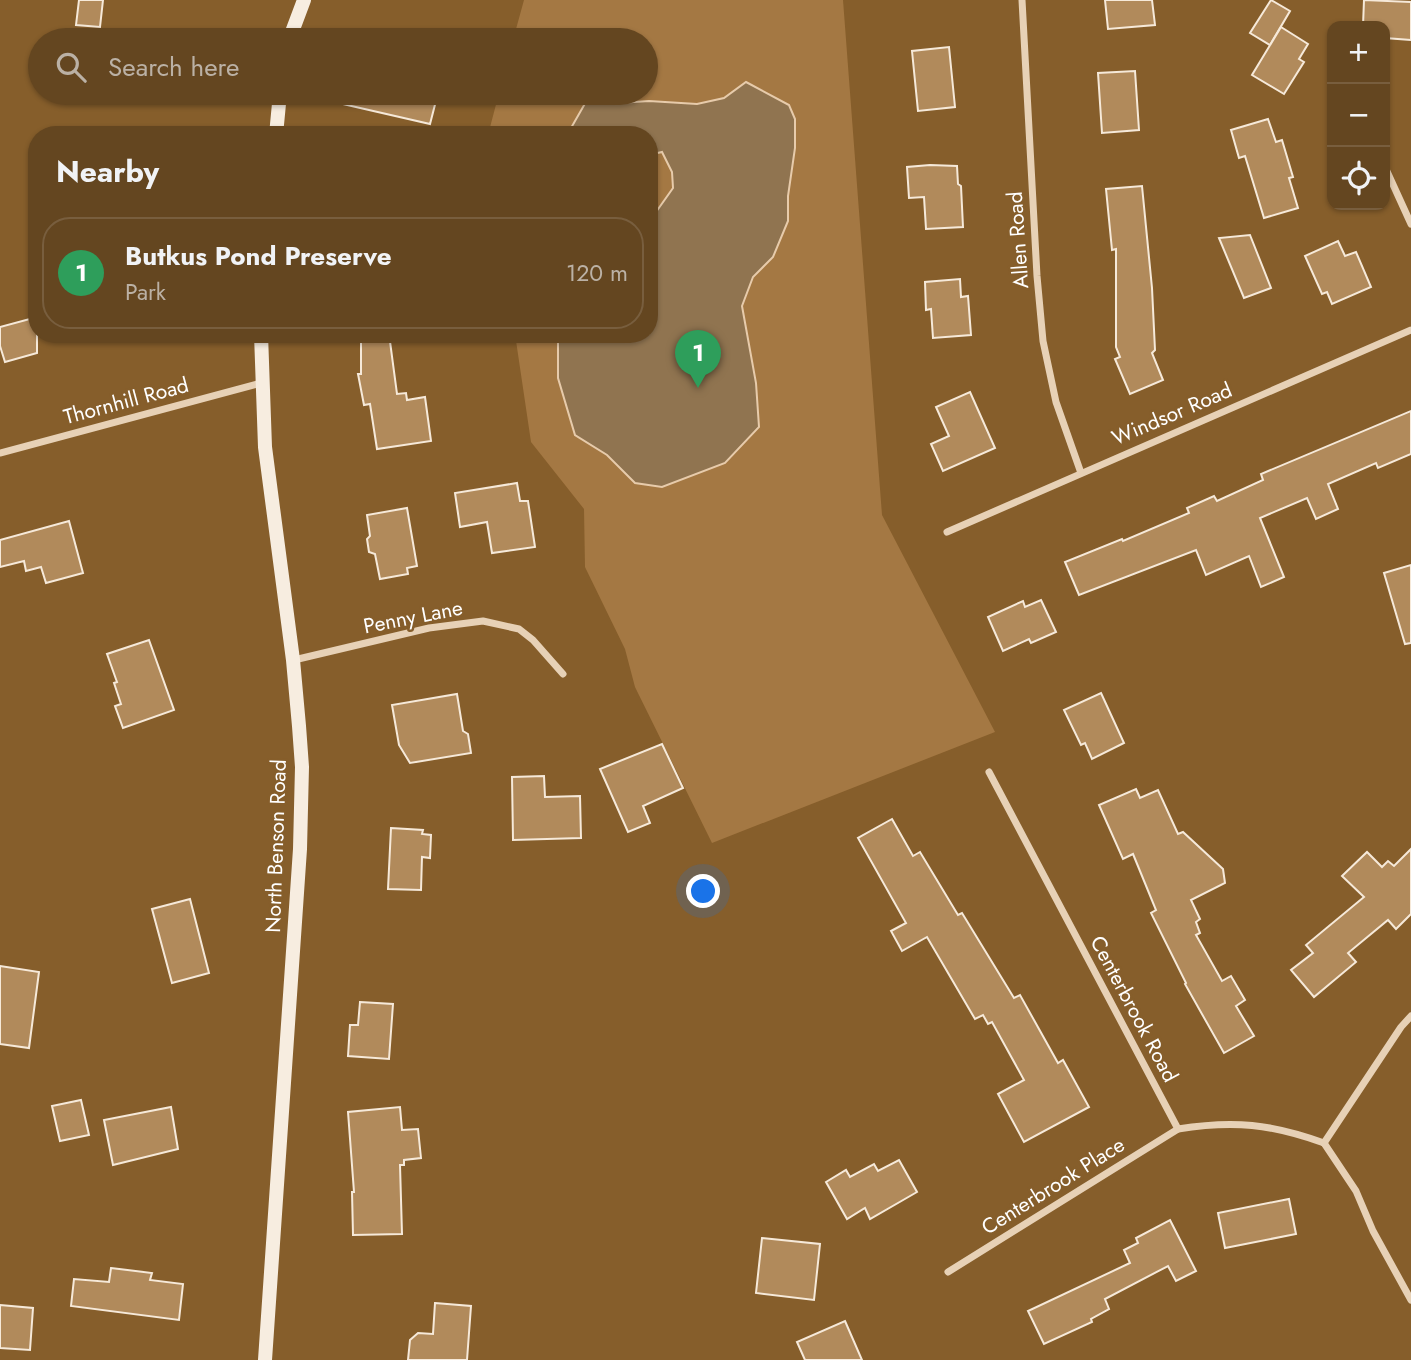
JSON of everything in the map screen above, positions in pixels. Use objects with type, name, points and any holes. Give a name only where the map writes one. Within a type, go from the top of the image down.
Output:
[{"type":"main road","points":[[293,28],[301,2]]},
{"type":"main road","points":[[277,126],[279,105]]},
{"type":"main road","name":"North Benson Road","points":[[261,343],[261,383],[270,502],[293,660],[302,767],[300,849],[265,1360]]},
{"type":"street","name":"Allen Road","points":[[1022,0],[1043,341],[1056,402],[1082,473]]},
{"type":"street","points":[[1390,178],[1411,223]]},
{"type":"street","name":"Windsor Road","points":[[947,532],[1411,330]]},
{"type":"street","name":"Thornhill Road","points":[[0,453],[261,383]]},
{"type":"street","name":"Penny Lane","points":[[293,660],[429,628],[483,621],[519,629],[533,640],[563,674]]},
{"type":"street","name":"Centerbrook Road","points":[[989,772],[1178,1129]]},
{"type":"street","points":[[1324,1143],[1411,1016]]},
{"type":"street","points":[[1178,1129],[1214,1123],[1246,1124],[1279,1128],[1324,1143],[1356,1191],[1373,1231],[1411,1300]]},
{"type":"street","name":"Centerbrook Place","points":[[948,1272],[1178,1129]]},
{"type":"shaded area","points":[[524,0],[843,0],[882,515],[995,732],[712,843],[635,687],[625,649],[585,567],[584,509],[531,442],[516,343],[658,343],[658,126],[490,126],[496,105],[658,105],[658,28],[516,28]]},
{"type":"shaded area","points":[[746,82],[789,105],[795,119],[788,221],[773,257],[753,277],[742,306],[756,383],[759,427],[725,463],[662,487],[635,483],[607,455],[575,435],[558,378],[558,343],[658,343],[658,209],[673,188],[672,172],[662,152],[658,153],[658,126],[572,126],[584,105],[658,105],[658,102],[697,104],[724,98]]},
{"type":"building","points":[[79,0],[103,0],[100,27],[76,25]]},
{"type":"building","points":[[1105,0],[1152,0],[1155,25],[1108,29]]},
{"type":"building","points":[[1271,0],[1290,11],[1270,45],[1250,33]]},
{"type":"building","points":[[1364,0],[1411,2],[1411,40],[1390,38],[1390,21],[1363,21]]},
{"type":"building","points":[[1281,27],[1308,44],[1299,59],[1304,62],[1284,94],[1252,75]]},
{"type":"building","points":[[949,47],[955,107],[918,111],[912,51]]},
{"type":"building","points":[[1135,71],[1139,130],[1102,133],[1098,73]]},
{"type":"building","points":[[347,105],[435,105],[430,124]]},
{"type":"building","points":[[1268,119],[1276,142],[1282,140],[1293,177],[1289,178],[1298,208],[1264,218],[1245,156],[1239,158],[1231,130]]},
{"type":"building","points":[[957,166],[963,227],[926,229],[924,197],[909,198],[907,167]]},
{"type":"building","points":[[1142,186],[1152,288],[1155,350],[1152,353],[1163,380],[1130,394],[1115,359],[1120,357],[1116,347],[1116,249],[1112,250],[1106,189]]},
{"type":"building","points":[[1250,235],[1271,288],[1244,298],[1219,238]]},
{"type":"building","points":[[1338,241],[1345,256],[1356,252],[1371,287],[1332,304],[1327,292],[1322,294],[1305,256]]},
{"type":"building","points":[[960,279],[961,297],[968,296],[971,335],[933,338],[931,309],[926,310],[925,282]]},
{"type":"building","points":[[28,319],[28,343],[37,343],[37,353],[5,362],[0,346],[0,327]]},
{"type":"building","points":[[361,343],[390,343],[397,394],[406,393],[407,400],[425,397],[431,441],[377,449],[370,404],[364,405],[358,374],[361,374]]},
{"type":"building","points":[[970,392],[995,448],[943,471],[931,444],[949,436],[936,407]]},
{"type":"building","points":[[1411,411],[1411,454],[1378,468],[1376,463],[1328,484],[1338,509],[1316,519],[1307,498],[1260,518],[1284,577],[1261,587],[1249,556],[1206,575],[1196,550],[1079,595],[1065,562],[1189,513],[1187,508],[1214,496],[1217,501],[1263,480],[1261,474]]},
{"type":"building","points":[[517,483],[520,501],[528,501],[535,547],[492,553],[487,522],[460,527],[455,493]]},
{"type":"building","points":[[407,508],[417,566],[407,568],[408,574],[380,579],[375,554],[369,552],[367,515]]},
{"type":"building","points":[[69,521],[83,573],[46,583],[41,567],[26,571],[24,561],[0,567],[0,540]]},
{"type":"building","points":[[1411,565],[1411,643],[1405,644],[1384,573]]},
{"type":"building","points":[[1041,600],[1056,632],[1031,643],[1029,639],[1003,651],[988,617],[1023,601],[1025,607]]},
{"type":"building","points":[[149,640],[174,710],[123,728],[115,706],[121,704],[114,683],[117,682],[107,654]]},
{"type":"building","points":[[1101,693],[1124,743],[1092,759],[1085,743],[1081,745],[1064,710]]},
{"type":"building","points":[[457,694],[463,731],[468,734],[471,753],[410,763],[399,745],[392,705]]},
{"type":"building","points":[[662,744],[683,788],[643,806],[650,823],[628,832],[600,769]]},
{"type":"building","points":[[544,776],[545,797],[580,796],[581,838],[513,840],[512,777]]},
{"type":"building","points":[[1136,789],[1140,798],[1158,790],[1178,834],[1183,832],[1223,869],[1225,883],[1191,900],[1200,919],[1196,922],[1200,933],[1196,935],[1222,981],[1231,976],[1245,1000],[1236,1006],[1254,1036],[1224,1053],[1185,984],[1151,913],[1156,910],[1133,854],[1123,859],[1099,805]]},
{"type":"building","points":[[892,819],[913,856],[920,852],[958,915],[962,913],[1014,998],[1020,995],[1058,1063],[1063,1060],[1089,1107],[1024,1142],[998,1094],[1024,1080],[992,1022],[988,1024],[983,1015],[975,1019],[927,937],[902,951],[891,931],[906,923],[858,838]]},
{"type":"building","points":[[391,828],[423,830],[422,834],[431,835],[430,858],[422,857],[421,890],[388,889]]},
{"type":"building","points":[[1411,849],[1411,914],[1396,929],[1388,920],[1348,953],[1356,962],[1314,997],[1291,970],[1313,953],[1306,945],[1364,897],[1342,876],[1367,852],[1382,867],[1388,861],[1394,866]]},
{"type":"building","points":[[190,899],[209,973],[172,983],[152,909]]},
{"type":"building","points":[[0,966],[39,972],[29,1048],[0,1044]]},
{"type":"building","points":[[360,1002],[393,1004],[389,1059],[348,1056],[350,1025],[358,1025]]},
{"type":"building","points":[[81,1100],[89,1135],[60,1141],[52,1106]]},
{"type":"building","points":[[171,1107],[178,1149],[113,1165],[104,1120]]},
{"type":"building","points":[[400,1107],[402,1130],[418,1129],[421,1158],[404,1160],[404,1165],[400,1165],[402,1234],[353,1235],[354,1192],[348,1112]]},
{"type":"building","points":[[899,1160],[917,1192],[870,1219],[865,1208],[847,1219],[826,1182],[846,1170],[850,1177],[874,1164],[878,1171]]},
{"type":"building","points":[[1289,1199],[1296,1234],[1225,1248],[1218,1213]]},
{"type":"building","points":[[1170,1220],[1196,1271],[1176,1281],[1168,1266],[1105,1299],[1109,1309],[1091,1319],[1092,1322],[1044,1344],[1028,1311],[1130,1263],[1124,1250],[1138,1243],[1136,1238]]},
{"type":"building","points":[[762,1238],[820,1244],[814,1300],[756,1293]]},
{"type":"building","points":[[111,1268],[152,1273],[150,1280],[183,1284],[179,1320],[71,1306],[74,1279],[109,1282]]},
{"type":"building","points":[[435,1303],[471,1306],[467,1360],[408,1360],[410,1340],[418,1333],[433,1334]]},
{"type":"building","points":[[0,1305],[33,1308],[30,1350],[0,1348]]},
{"type":"building","points":[[845,1321],[862,1360],[805,1360],[797,1342]]},
{"type":"place","name":"Butkus Pond Preserve","points":[[698,388]]}]
